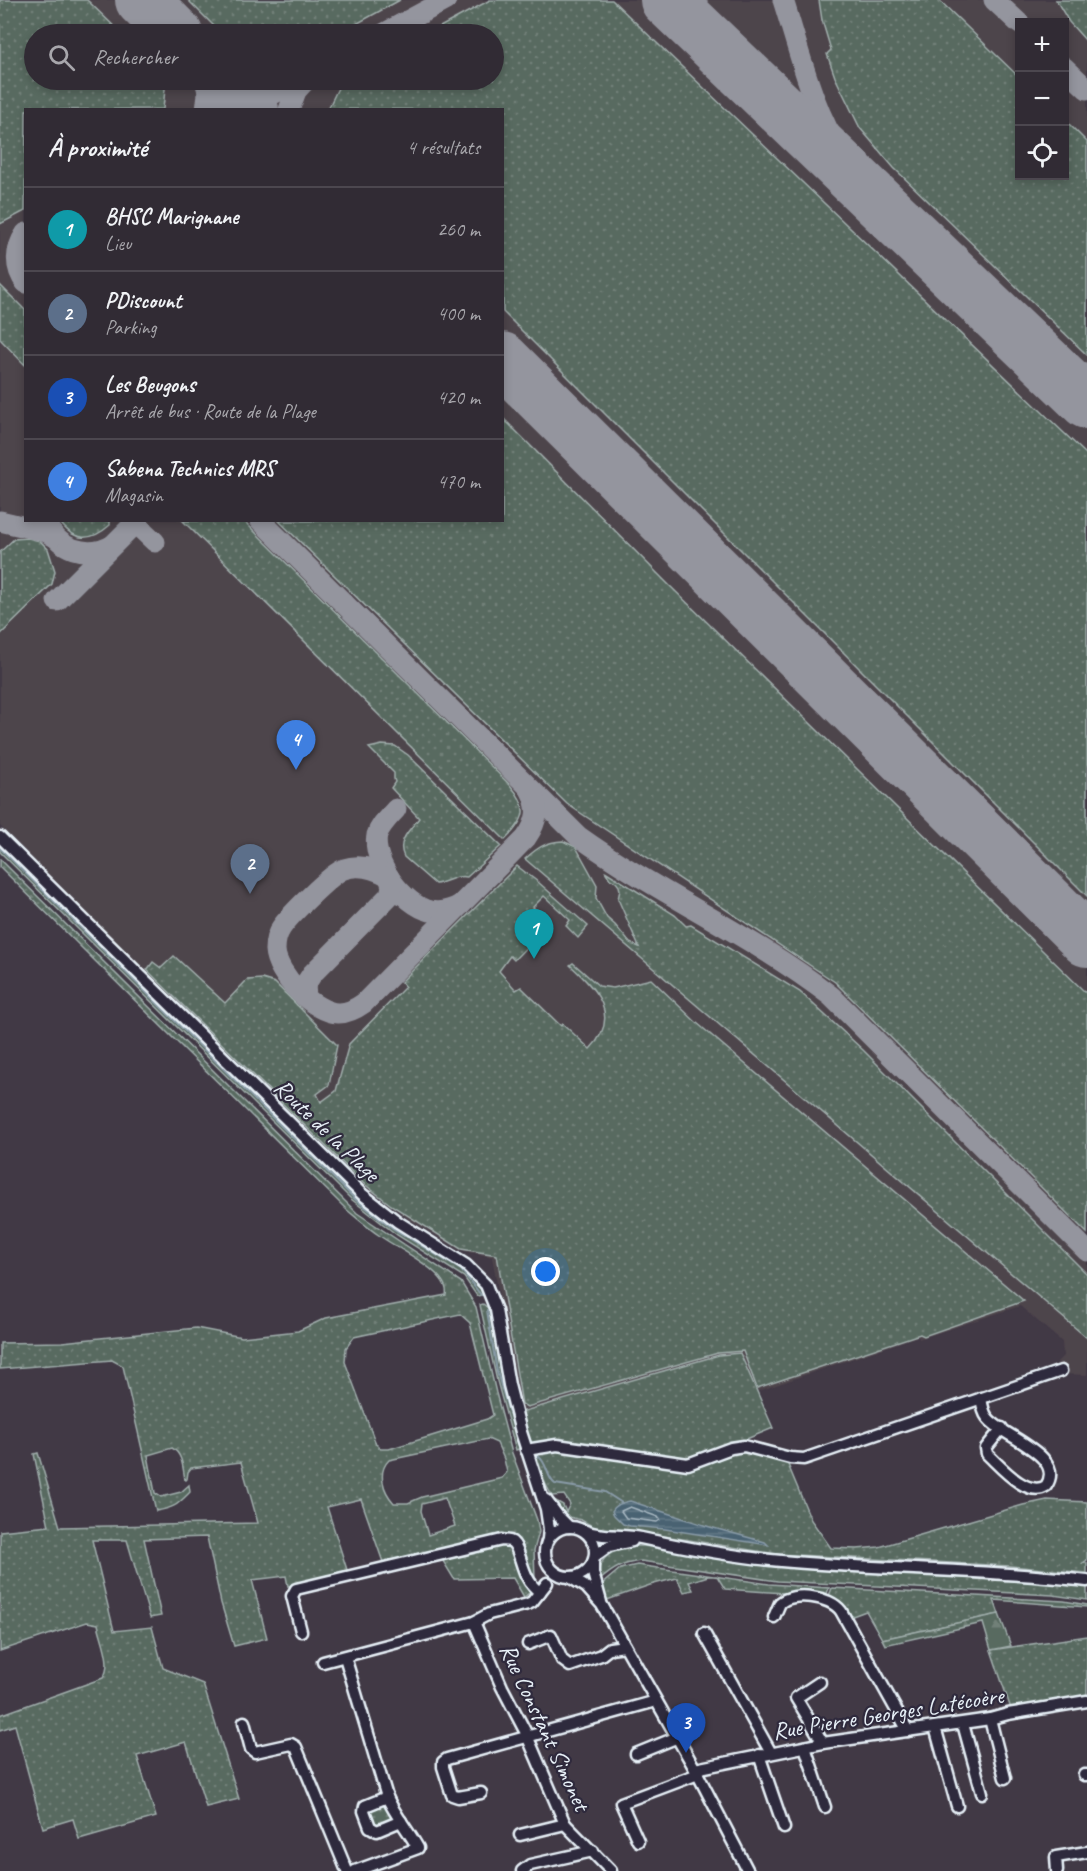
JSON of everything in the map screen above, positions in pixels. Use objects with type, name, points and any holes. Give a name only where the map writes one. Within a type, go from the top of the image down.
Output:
[{"type":"street","name":"Route de la Plage","points":[[0,837],[362,1194],[398,1222],[453,1256],[478,1275],[486,1286],[496,1310],[509,1385],[526,1450],[542,1492],[549,1529],[548,1539]]},
{"type":"street","points":[[526,1450],[557,1445],[688,1464],[731,1448],[744,1446],[790,1458],[804,1459],[1060,1371]]},
{"type":"street","points":[[981,1398],[988,1418],[1023,1442],[1048,1463],[1051,1472],[1047,1486],[1037,1490],[1025,1487],[987,1454],[986,1448],[1002,1428]]},
{"type":"street","name":"Route de la Plage","points":[[542,1492],[558,1516],[569,1527]]},
{"type":"street","points":[[748,1871],[697,1771],[602,1605],[586,1587],[550,1568],[544,1554],[548,1539],[561,1528],[569,1527],[597,1535],[626,1536],[779,1561],[1013,1574],[1087,1581]]},
{"type":"street","points":[[583,1530],[592,1539],[593,1573],[602,1605]]},
{"type":"street","points":[[301,1631],[292,1596],[296,1589],[502,1540],[509,1541],[514,1546],[529,1582],[544,1588]]},
{"type":"street","points":[[323,1662],[474,1622],[489,1614],[530,1603],[544,1588],[566,1577],[585,1573],[604,1549],[621,1542],[650,1540]]},
{"type":"street","points":[[544,1588],[550,1568]]},
{"type":"street","points":[[774,1617],[780,1602],[791,1597],[823,1598],[835,1604],[908,1731]]},
{"type":"street","name":"Rue Constant Simonet","points":[[474,1622],[502,1688],[527,1735],[565,1824],[611,1871]]},
{"type":"street","points":[[704,1633],[771,1753]]},
{"type":"street","points":[[528,1644],[551,1635],[562,1660],[570,1666],[601,1656],[610,1648],[625,1646]]},
{"type":"street","points":[[345,1657],[387,1797],[394,1813],[418,1848],[355,1871]]},
{"type":"street","points":[[820,1682],[796,1698],[823,1743]]},
{"type":"street","points":[[481,1793],[458,1797],[453,1795],[443,1762],[527,1735],[656,1701]]},
{"type":"street","name":"Rue Pierre Georges Latécoère","points":[[638,1840],[621,1803],[697,1771],[805,1746],[963,1724],[1087,1701]]},
{"type":"street","points":[[990,1719],[1005,1779]]},
{"type":"street","points":[[244,1722],[251,1749],[255,1752],[291,1744],[296,1747],[346,1871]]},
{"type":"street","points":[[963,1724],[981,1793]]},
{"type":"street","points":[[935,1728],[957,1806]]},
{"type":"street","points":[[636,1754],[678,1737]]},
{"type":"street","points":[[805,1746],[825,1807]]},
{"type":"street","points":[[759,1755],[784,1828]]},
{"type":"street","points":[[387,1797],[365,1806],[364,1811],[370,1827],[376,1831],[401,1821]]},
{"type":"street","points":[[520,1835],[565,1824]]},
{"type":"street","points":[[522,1871],[530,1865],[593,1851]]},
{"type":"street","points":[[1057,1871],[1056,1857],[1087,1852]]},
{"type":"shaded area","points":[[0,0],[1087,0],[1087,1375],[1062,1374],[1057,1362],[1063,1356],[1062,1342],[1020,1306],[919,1339],[918,1336],[756,1392],[740,1353],[719,1355],[521,1412],[492,1257],[460,1250],[409,1219],[363,1185],[311,1132],[315,1129],[308,1122],[304,1126],[0,826]]},
{"type":"green space","points":[[0,0],[87,0],[112,24],[24,24],[24,90],[165,90],[163,108],[24,108],[24,212],[0,224]]},
{"type":"green space","points":[[188,0],[400,0],[356,24],[212,24]]},
{"type":"green space","points":[[490,0],[612,0],[1087,455],[1087,896],[504,313],[504,108],[328,108],[337,90],[504,90],[504,24],[446,24]]},
{"type":"green space","points":[[819,0],[939,0],[1015,73],[1015,180],[1069,180],[1069,124],[1087,142],[1087,355],[894,168],[860,128],[835,77],[827,54],[831,50]]},
{"type":"green space","points":[[1056,0],[1087,0],[1087,42],[1069,22],[1069,18],[1067,18]]},
{"type":"green space","points":[[0,285],[24,309],[24,364],[0,339]]},
{"type":"green space","points":[[504,419],[670,586],[1087,994],[1087,1233],[835,982],[567,804],[280,522],[504,522]]},
{"type":"green space","points":[[60,522],[110,522],[110,525],[103,531],[89,537],[77,536]]},
{"type":"green space","points":[[184,522],[245,522],[510,785],[521,800],[523,813],[517,826],[505,840]]},
{"type":"green space","points":[[28,538],[40,541],[48,549],[55,571],[52,584],[0,635],[0,552],[14,539]]},
{"type":"green space","points":[[382,745],[395,746],[408,755],[501,846],[467,877],[435,884],[404,857],[403,841],[419,818],[391,788],[395,782],[394,773],[369,748]]},
{"type":"green space","points":[[563,841],[576,847],[597,885],[596,898],[607,918],[630,943],[639,947],[618,899],[619,886],[610,879],[605,871],[675,915],[686,926],[691,925],[800,992],[863,1050],[1087,1274],[1087,1338],[525,859],[542,846]]},
{"type":"green space","points":[[0,843],[417,1241],[465,1271],[479,1286],[483,1295],[477,1296],[464,1277],[397,1235],[351,1199],[0,852]]},
{"type":"green space","points":[[0,859],[357,1213],[461,1282],[476,1307],[512,1453],[537,1520],[539,1532],[534,1550],[535,1579],[539,1585],[524,1597],[513,1578],[454,1579],[437,1551],[384,1565],[361,1499],[327,1507],[348,1573],[288,1586],[286,1576],[252,1580],[267,1638],[234,1646],[221,1603],[207,1537],[144,1539],[161,1616],[150,1618],[127,1540],[92,1540],[114,1631],[152,1627],[163,1668],[203,1684],[239,1799],[206,1807],[186,1742],[137,1756],[156,1817],[79,1839],[73,1819],[43,1828],[15,1725],[0,1730],[0,1715],[103,1678],[107,1666],[98,1624],[87,1622],[0,1651],[0,1531],[49,1526],[34,1454],[38,1453],[60,1527],[258,1523],[241,1462],[191,1468],[185,1480],[180,1458],[172,1448],[148,1455],[155,1493],[161,1497],[181,1492],[189,1485],[190,1492],[168,1509],[156,1511],[123,1366],[112,1360],[0,1369],[0,1343],[62,1342],[196,1328],[242,1337],[298,1331],[326,1318],[446,1295],[440,1278],[432,1270],[376,1233],[347,1210],[0,867]],"holes":[[[460,1314],[470,1323],[493,1415],[487,1419],[389,1449],[381,1449],[376,1444],[345,1362],[346,1348],[354,1337]],[[488,1439],[497,1443],[507,1472],[502,1478],[422,1497],[408,1503],[394,1503],[384,1487],[382,1476],[389,1460]],[[445,1498],[455,1526],[428,1535],[421,1511],[422,1504]]]},
{"type":"green space","points":[[517,866],[588,926],[578,938],[566,926],[570,920],[544,896],[533,907],[549,924],[514,960],[510,956],[499,971],[516,990],[521,987],[561,1026],[563,1024],[590,1049],[599,1037],[604,1025],[605,1014],[596,993],[570,965],[573,963],[599,986],[613,988],[651,979],[697,1023],[1024,1301],[924,1336],[920,1334],[757,1388],[743,1351],[718,1353],[527,1407],[522,1404],[497,1255],[461,1249],[391,1205],[363,1183],[147,970],[153,962],[161,968],[174,956],[225,1003],[247,980],[262,979],[275,983],[337,1045],[329,1085],[317,1094],[321,1102],[336,1091],[349,1044],[405,987],[401,982]]},
{"type":"green space","points":[[483,1304],[489,1309],[501,1373],[522,1448],[516,1450],[497,1381],[480,1305]]},
{"type":"green space","points":[[740,1353],[773,1428],[698,1459],[684,1460],[555,1442],[531,1444],[528,1442],[521,1412],[719,1355]]},
{"type":"green space","points":[[551,1448],[683,1467],[729,1452],[743,1450],[786,1460],[811,1520],[831,1548],[879,1547],[1047,1500],[1087,1502],[1087,1560],[1083,1563],[1087,1563],[1087,1573],[1010,1566],[776,1554],[633,1531],[598,1529],[581,1520],[569,1517],[561,1510],[556,1501],[563,1505],[566,1512],[570,1504],[564,1495],[552,1496],[545,1483],[537,1457],[537,1453]]},
{"type":"green space","points":[[633,1546],[767,1566],[1077,1585],[1087,1587],[1087,1600],[1053,1595],[777,1581],[641,1561],[619,1567],[600,1580],[600,1565],[603,1560],[620,1549]]},
{"type":"green space","points":[[637,1565],[713,1576],[689,1582],[693,1590],[684,1592],[677,1578],[607,1600],[601,1585],[620,1569]]},
{"type":"green space","points":[[717,1577],[769,1584],[829,1588],[826,1596],[725,1589]]},
{"type":"green space","points":[[832,1588],[1064,1601],[1087,1605],[1087,1607],[994,1600],[999,1614],[882,1639],[866,1611],[847,1618],[838,1604],[829,1596]]},
{"type":"green space","points":[[999,1614],[1011,1646],[991,1650],[983,1623],[885,1645],[882,1639]]},
{"type":"green space","points":[[1087,1636],[1087,1696],[1011,1709],[991,1650]]},
{"type":"green space","points":[[385,1801],[393,1819],[375,1828],[367,1808]]},
{"type":"water","points":[[630,1501],[765,1542],[768,1545],[623,1524],[612,1511],[620,1504]]},
{"type":"waterway","points":[[0,848],[356,1200],[394,1229],[461,1270],[481,1295]]},
{"type":"waterway","points":[[487,1310],[497,1372],[520,1449]]},
{"type":"waterway","points":[[538,1456],[544,1462],[555,1484],[605,1492],[622,1503]]},
{"type":"taxiway","points":[[402,24],[446,0]]},
{"type":"taxiway","points":[[783,0],[815,100],[832,138],[854,171],[890,213]]},
{"type":"taxiway","points":[[994,0],[1015,19]]},
{"type":"taxiway","points":[[1069,72],[1087,89]]},
{"type":"taxiway","points":[[206,108],[207,90]]},
{"type":"taxiway","points":[[247,108],[280,90]]},
{"type":"taxiway","points":[[290,108],[297,90]]},
{"type":"taxiway","points":[[24,236],[17,258],[19,271],[24,280]]},
{"type":"taxiway","points":[[0,521],[47,532],[53,536]]},
{"type":"taxiway","points":[[48,522],[57,539],[74,549],[94,551],[113,545]]},
{"type":"taxiway","points":[[57,601],[136,522]]},
{"type":"taxiway","points":[[262,522],[578,836],[641,877],[770,953],[831,996],[1087,1251]]},
{"type":"taxiway","points":[[135,523],[155,542]]},
{"type":"taxiway","points":[[388,876],[377,871],[355,867],[338,872],[293,914],[276,939],[277,960],[289,981],[308,1000],[329,1012],[343,1013],[364,1003],[526,838],[533,826],[536,814],[535,802],[530,789]]},
{"type":"taxiway","points":[[396,809],[378,831],[376,846],[384,869],[392,881],[410,900],[430,911],[446,911],[462,904]]},
{"type":"taxiway","points":[[306,997],[305,985],[312,974],[390,895],[392,886],[389,877]]},
{"type":"runway","points":[[142,0],[166,24]]},
{"type":"runway","points":[[667,0],[1087,402]]},
{"type":"runway","points":[[232,90],[250,108]]},
{"type":"runway","points":[[504,361],[1087,940]]},
{"type":"place","name":"Sabena Technics MRS","points":[[296,770]]},
{"type":"place","name":"PDiscount","points":[[250,894]]},
{"type":"place","name":"BHSC Marignane","points":[[534,959]]},
{"type":"place","name":"Les Beugons","points":[[686,1753]]}]
